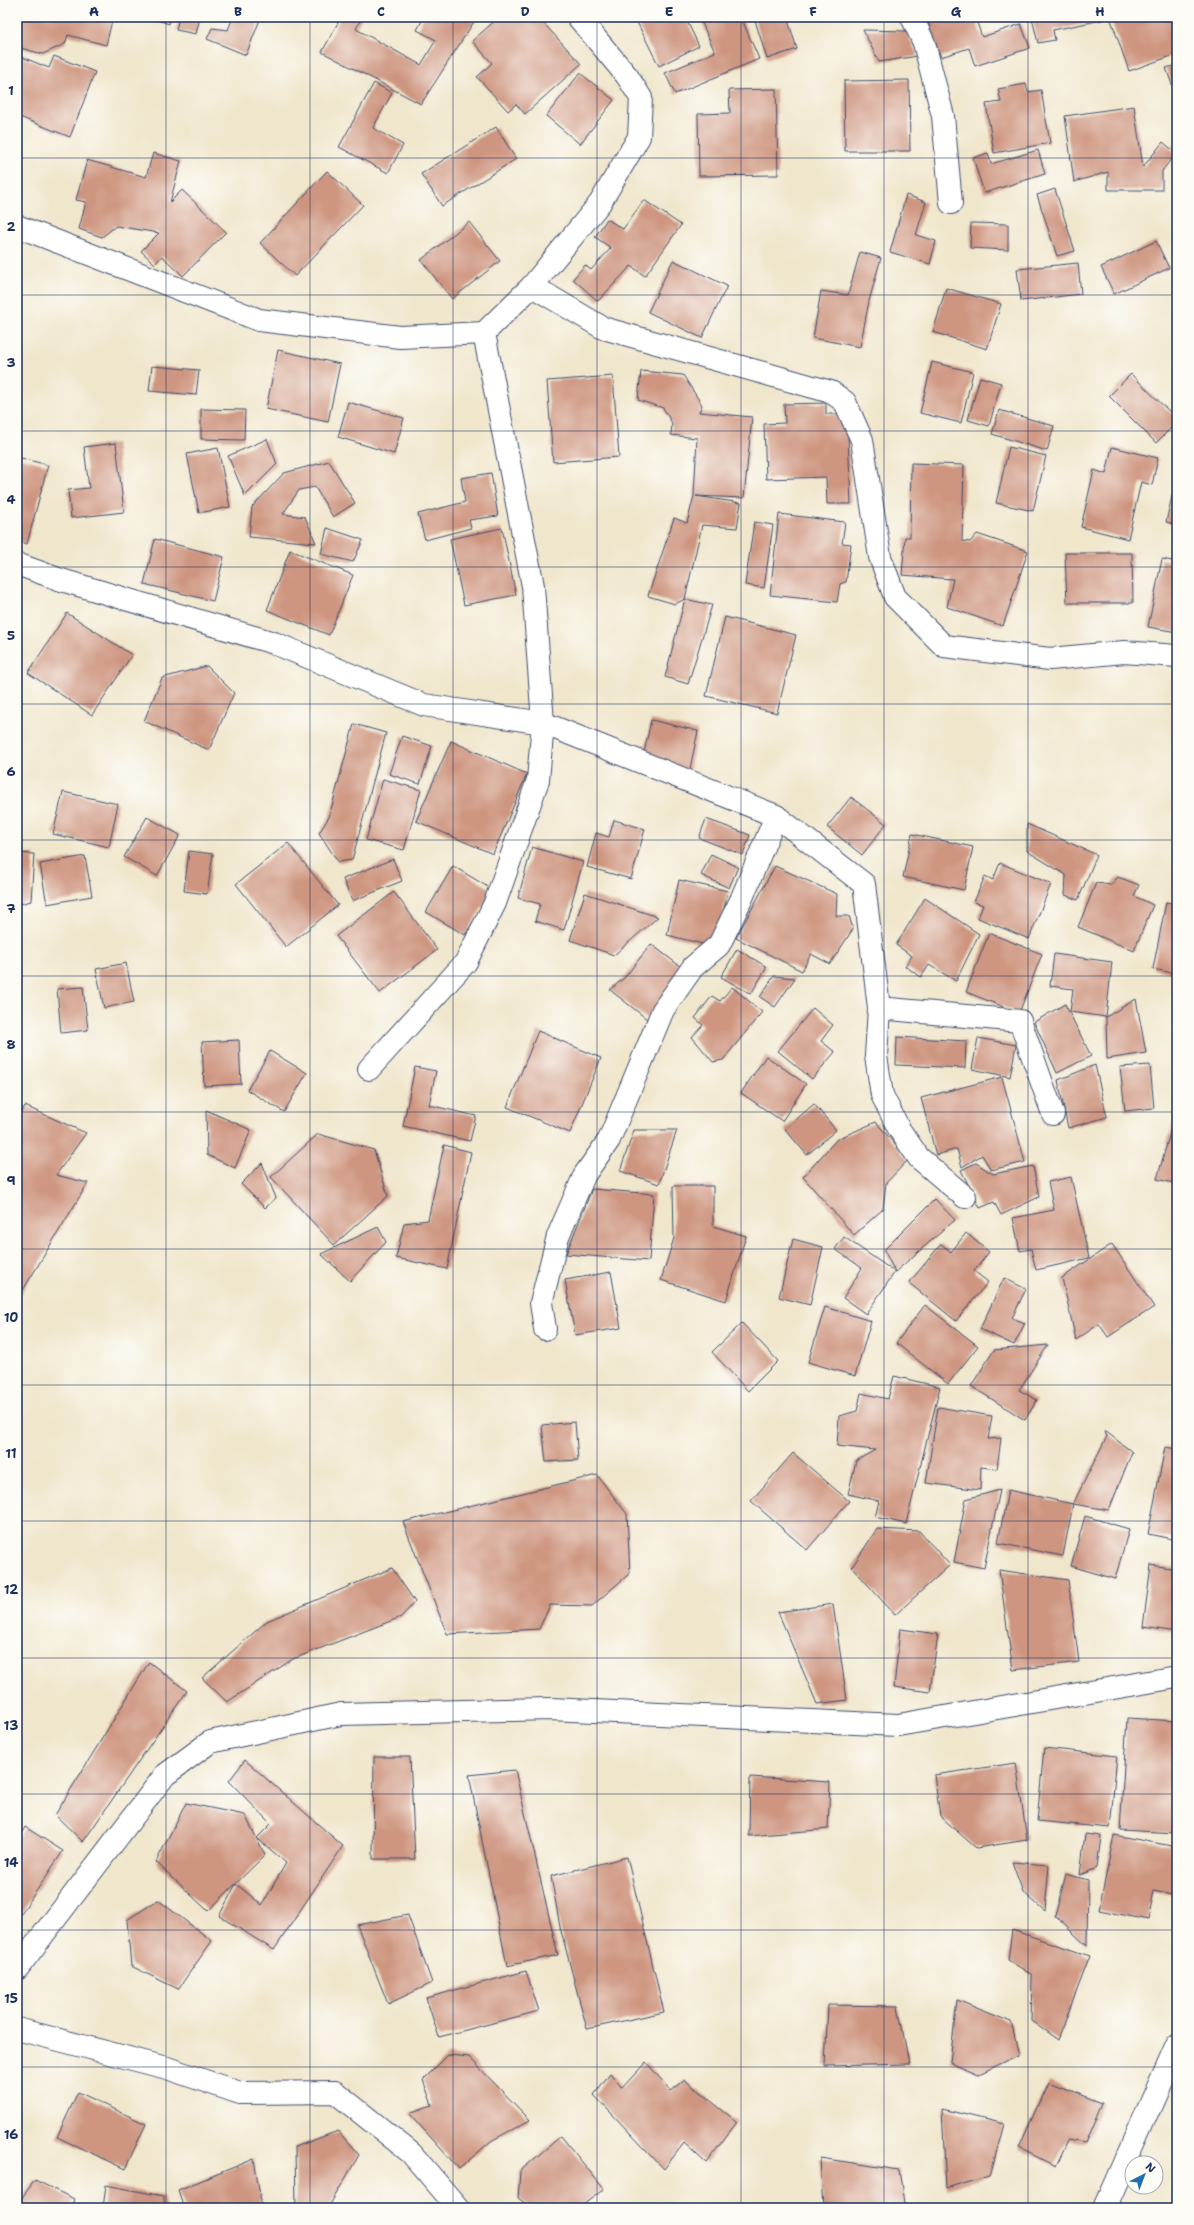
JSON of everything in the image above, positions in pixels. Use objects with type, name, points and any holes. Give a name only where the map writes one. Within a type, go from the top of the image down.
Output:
[{"type":"street","points":[[17,226],[259,320],[400,337],[484,333],[532,286],[600,203],[639,137],[641,98],[627,76],[578,17]]},
{"type":"street","points":[[912,17],[924,43],[943,116],[951,203]]},
{"type":"street","points":[[532,286],[603,328],[831,392],[845,402],[862,440],[880,557],[895,597],[944,646],[1050,659],[1124,652],[1177,656]]},
{"type":"street","points":[[369,1069],[466,962],[495,903],[538,780],[543,723],[533,586],[484,333]]},
{"type":"street","points":[[17,564],[58,579],[274,643],[424,705],[543,723],[776,816],[864,884],[879,1008],[876,1056],[882,1094],[899,1129],[918,1158],[965,1197]]},
{"type":"street","points":[[545,1329],[541,1303],[558,1236],[585,1174],[609,1140],[663,1010],[693,967],[719,945],[741,900],[776,816]]},
{"type":"street","points":[[879,1008],[1020,1021],[1053,1114]]},
{"type":"street","points":[[17,1969],[165,1775],[210,1742],[341,1714],[356,1713],[550,1709],[898,1726],[1177,1677]]},
{"type":"street","points":[[17,2029],[167,2068],[240,2093],[335,2092],[411,2153],[458,2208]]},
{"type":"street","points":[[1105,2208],[1177,2045]]},
{"type":"building","points":[[17,17],[113,17],[106,45],[68,35],[65,44],[43,54],[17,47]]},
{"type":"building","points":[[149,17],[171,17],[169,24]]},
{"type":"building","points":[[179,17],[200,17],[196,34],[176,30]]},
{"type":"building","points":[[233,17],[261,17],[246,55],[207,39],[212,28],[228,30]]},
{"type":"building","points":[[341,17],[362,17],[356,29],[421,65],[436,40],[417,30],[424,17],[477,17],[421,104],[322,52]]},
{"type":"building","points":[[499,17],[538,17],[581,64],[525,114],[516,104],[508,111],[477,77],[492,63],[472,41]]},
{"type":"building","points":[[643,17],[685,17],[699,46],[659,66],[636,20]]},
{"type":"building","points":[[711,17],[741,17],[759,59],[675,94],[665,73],[715,52],[701,21]]},
{"type":"building","points":[[754,17],[787,17],[797,49],[767,59]]},
{"type":"building","points":[[926,17],[975,17],[982,37],[1021,24],[1030,48],[975,66],[969,48],[941,57]]},
{"type":"building","points":[[1101,17],[1102,20],[1053,30],[1055,40],[1038,43],[1032,18]]},
{"type":"building","points":[[1110,17],[1177,17],[1177,54],[1129,71]]},
{"type":"building","points":[[863,30],[906,31],[918,56],[879,62]]},
{"type":"building","points":[[17,55],[49,68],[54,56],[95,72],[70,137],[17,116]]},
{"type":"building","points":[[1177,65],[1177,89],[1174,90],[1166,68]]},
{"type":"building","points":[[580,73],[614,100],[580,144],[546,116]]},
{"type":"building","points":[[909,80],[910,151],[845,151],[844,81]]},
{"type":"building","points":[[374,83],[392,93],[373,128],[403,145],[388,173],[339,147]]},
{"type":"building","points":[[1026,84],[1028,92],[1041,90],[1050,143],[994,153],[986,104],[1001,102],[998,89]]},
{"type":"building","points":[[776,89],[778,175],[699,176],[698,114],[730,113],[729,90]]},
{"type":"building","points":[[1134,106],[1143,167],[1163,142],[1176,153],[1162,171],[1162,190],[1108,190],[1108,172],[1074,182],[1065,116]]},
{"type":"building","points":[[496,127],[516,159],[442,206],[421,174]]},
{"type":"building","points":[[1038,150],[1045,174],[984,193],[973,158],[988,153],[991,164]]},
{"type":"building","points":[[153,153],[181,161],[170,202],[182,190],[226,232],[183,276],[162,256],[155,264],[141,251],[159,233],[116,226],[102,237],[79,229],[86,202],[76,200],[87,160],[146,177]]},
{"type":"building","points":[[327,171],[363,205],[295,276],[260,243]]},
{"type":"building","points":[[1055,189],[1075,251],[1057,256],[1037,195]]},
{"type":"building","points":[[906,195],[926,202],[916,235],[936,241],[930,264],[890,252]]},
{"type":"building","points":[[644,200],[681,225],[645,276],[631,266],[598,301],[573,279],[585,265],[591,270],[611,248],[595,237],[607,219],[623,229]]},
{"type":"building","points":[[469,222],[500,261],[452,299],[421,260]]},
{"type":"building","points":[[971,223],[1008,224],[1008,250],[970,248]]},
{"type":"building","points":[[1156,241],[1169,268],[1114,294],[1101,267]]},
{"type":"building","points":[[860,252],[881,258],[869,301],[860,347],[813,338],[821,291],[848,295]]},
{"type":"building","points":[[673,260],[727,286],[702,338],[648,312]]},
{"type":"building","points":[[1078,263],[1081,294],[1021,301],[1017,269]]},
{"type":"building","points":[[946,288],[1001,304],[987,349],[933,332]]},
{"type":"building","points":[[278,350],[340,364],[328,422],[266,409]]},
{"type":"building","points":[[932,362],[973,372],[961,423],[920,413]]},
{"type":"building","points":[[152,366],[199,370],[196,395],[149,391]]},
{"type":"building","points":[[641,371],[683,375],[702,405],[699,412],[752,417],[744,498],[696,496],[741,503],[737,528],[702,525],[685,599],[675,604],[648,596],[674,518],[687,523],[694,496],[697,438],[671,435],[672,423],[663,408],[638,400]]},
{"type":"building","points":[[1131,374],[1177,419],[1177,422],[1156,443],[1109,396]]},
{"type":"building","points":[[613,376],[619,457],[553,462],[547,381]]},
{"type":"building","points":[[980,377],[1001,383],[989,426],[968,420]]},
{"type":"building","points":[[348,402],[404,418],[394,454],[338,437]]},
{"type":"building","points":[[826,403],[826,414],[847,414],[851,504],[827,504],[826,477],[766,479],[764,424],[785,423],[784,404]]},
{"type":"building","points":[[201,409],[245,410],[244,440],[201,439]]},
{"type":"building","points":[[999,410],[1054,426],[1047,451],[992,434]]},
{"type":"building","points":[[267,439],[277,464],[245,496],[228,456]]},
{"type":"building","points":[[116,443],[124,512],[71,518],[68,490],[89,488],[84,447]]},
{"type":"building","points":[[1009,447],[1046,456],[1033,511],[996,503]]},
{"type":"building","points":[[1112,447],[1158,458],[1152,485],[1141,482],[1128,539],[1081,527],[1094,470],[1106,474]]},
{"type":"building","points":[[218,448],[230,507],[199,513],[187,454]]},
{"type":"building","points":[[17,457],[48,465],[27,544],[17,541]]},
{"type":"building","points":[[329,461],[355,503],[333,517],[315,487],[299,490],[283,514],[305,517],[316,543],[249,537],[252,507],[284,473]]},
{"type":"building","points":[[911,463],[964,465],[962,541],[970,542],[977,534],[1028,551],[1003,626],[947,607],[953,579],[902,575],[905,537],[910,537]]},
{"type":"building","points":[[491,473],[498,516],[469,520],[471,528],[425,540],[418,514],[465,502],[461,478]]},
{"type":"building","points":[[1177,479],[1177,525],[1166,522]]},
{"type":"building","points":[[779,514],[845,522],[842,543],[851,544],[846,582],[840,584],[837,602],[770,595]]},
{"type":"building","points":[[754,522],[773,525],[764,588],[745,585]]},
{"type":"building","points":[[327,528],[363,540],[353,562],[321,554]]},
{"type":"building","points":[[502,528],[516,595],[464,605],[450,539]]},
{"type":"building","points":[[155,539],[224,557],[213,601],[144,584]]},
{"type":"building","points":[[290,550],[353,575],[329,635],[267,610]]},
{"type":"building","points":[[1065,553],[1132,553],[1133,603],[1067,603]]},
{"type":"building","points":[[1162,559],[1177,562],[1177,632],[1148,627]]},
{"type":"building","points":[[685,599],[712,605],[688,684],[665,677]]},
{"type":"building","points":[[67,613],[132,655],[92,715],[28,673]]},
{"type":"building","points":[[725,617],[796,635],[777,713],[706,696]]},
{"type":"building","points":[[207,666],[234,693],[209,750],[144,721],[162,678]]},
{"type":"building","points":[[651,720],[698,731],[689,773],[642,762]]},
{"type":"building","points":[[354,724],[386,733],[352,860],[338,862],[319,833],[329,817]]},
{"type":"building","points":[[402,736],[432,746],[420,784],[389,774]]},
{"type":"building","points":[[451,741],[527,774],[493,854],[416,821]]},
{"type":"building","points":[[383,779],[421,790],[404,850],[366,840]]},
{"type":"building","points":[[63,792],[118,804],[109,847],[53,834]]},
{"type":"building","points":[[851,797],[886,824],[862,855],[827,827]]},
{"type":"building","points":[[147,817],[180,835],[157,876],[124,857]]},
{"type":"building","points":[[706,819],[750,835],[743,855],[699,838]]},
{"type":"building","points":[[614,820],[645,829],[631,879],[587,867],[596,833],[609,837]]},
{"type":"building","points":[[1027,824],[1097,855],[1078,900],[1065,895],[1066,875],[1027,851]]},
{"type":"building","points":[[912,834],[973,847],[964,890],[903,877]]},
{"type":"building","points":[[288,843],[338,905],[286,947],[236,884]]},
{"type":"building","points":[[532,847],[583,862],[564,930],[535,921],[540,904],[518,898]]},
{"type":"building","points":[[189,851],[213,854],[207,894],[184,891]]},
{"type":"building","points":[[17,853],[34,854],[31,901],[17,905]]},
{"type":"building","points":[[711,854],[738,867],[729,888],[701,875]]},
{"type":"building","points":[[85,856],[92,896],[47,904],[40,864]]},
{"type":"building","points":[[393,859],[402,881],[352,901],[343,879]]},
{"type":"building","points":[[1000,863],[1051,884],[1029,939],[978,918],[983,905],[974,902],[985,876],[993,880]]},
{"type":"building","points":[[453,866],[493,890],[465,935],[426,912]]},
{"type":"building","points":[[775,866],[837,894],[836,916],[849,916],[853,929],[830,964],[811,954],[802,971],[736,938]]},
{"type":"building","points":[[1118,877],[1139,885],[1134,896],[1153,905],[1134,951],[1078,927],[1096,883],[1111,885]]},
{"type":"building","points":[[679,880],[728,891],[715,947],[667,935]]},
{"type":"building","points":[[394,892],[437,950],[380,993],[336,936]]},
{"type":"building","points":[[585,893],[658,917],[614,955],[570,940]]},
{"type":"building","points":[[925,898],[979,934],[956,981],[929,965],[921,977],[905,966],[912,956],[896,945]]},
{"type":"building","points":[[1166,902],[1177,904],[1177,974],[1153,969]]},
{"type":"building","points":[[989,933],[1042,954],[1019,1013],[966,992]]},
{"type":"building","points":[[651,944],[685,970],[647,1019],[610,990],[625,977]]},
{"type":"building","points":[[737,949],[767,967],[751,994],[721,977]]},
{"type":"building","points":[[1054,954],[1112,962],[1106,1017],[1070,1012],[1073,989],[1050,986]]},
{"type":"building","points":[[126,963],[134,1002],[104,1008],[96,969]]},
{"type":"building","points":[[774,976],[795,978],[775,1007],[760,997]]},
{"type":"building","points":[[83,987],[88,1030],[61,1033],[57,989]]},
{"type":"building","points":[[732,987],[762,1012],[723,1060],[713,1062],[692,1037],[703,1025],[695,1018],[712,996],[720,1001]]},
{"type":"building","points":[[1136,999],[1146,1053],[1107,1059],[1106,1017]]},
{"type":"building","points":[[1065,1004],[1091,1056],[1057,1073],[1034,1022]]},
{"type":"building","points":[[813,1008],[833,1025],[821,1041],[835,1052],[812,1079],[778,1051]]},
{"type":"building","points":[[538,1031],[601,1058],[570,1133],[507,1107]]},
{"type":"building","points":[[897,1037],[966,1041],[965,1068],[896,1065]]},
{"type":"building","points":[[978,1038],[1016,1045],[1010,1077],[972,1069]]},
{"type":"building","points":[[239,1040],[241,1084],[204,1086],[202,1042]]},
{"type":"building","points":[[270,1051],[307,1073],[284,1112],[247,1090]]},
{"type":"building","points":[[766,1056],[806,1084],[782,1121],[741,1093]]},
{"type":"building","points":[[1095,1065],[1107,1117],[1068,1128],[1058,1080]]},
{"type":"building","points":[[1150,1065],[1154,1108],[1125,1111],[1120,1067]]},
{"type":"building","points":[[415,1067],[436,1071],[429,1105],[476,1116],[470,1141],[403,1126]]},
{"type":"building","points":[[1002,1077],[1025,1162],[991,1170],[982,1155],[962,1167],[957,1149],[936,1155],[921,1098]]},
{"type":"building","points":[[814,1104],[836,1130],[807,1155],[785,1129]]},
{"type":"building","points":[[25,1106],[86,1133],[56,1175],[88,1183],[17,1300],[17,1118]]},
{"type":"building","points":[[1177,1108],[1177,1184],[1157,1179]]},
{"type":"building","points":[[206,1110],[251,1130],[235,1168],[207,1155]]},
{"type":"building","points":[[876,1122],[908,1160],[886,1183],[883,1209],[854,1235],[803,1177],[837,1139]]},
{"type":"building","points":[[634,1130],[677,1130],[659,1184],[620,1171]]},
{"type":"building","points":[[318,1134],[374,1150],[388,1196],[334,1245],[271,1177]]},
{"type":"building","points":[[444,1145],[471,1152],[447,1269],[396,1258],[404,1223],[428,1220]]},
{"type":"building","points":[[262,1163],[276,1198],[265,1208],[241,1184]]},
{"type":"building","points":[[976,1163],[993,1174],[1033,1166],[1039,1197],[1001,1215],[994,1202],[980,1208],[961,1170]]},
{"type":"building","points":[[1071,1177],[1089,1258],[1036,1270],[1031,1249],[1020,1251],[1013,1218],[1054,1210],[1048,1182]]},
{"type":"building","points":[[673,1186],[713,1186],[713,1226],[746,1236],[726,1301],[661,1280],[674,1238]]},
{"type":"building","points":[[592,1189],[654,1194],[649,1261],[566,1254]]},
{"type":"building","points":[[935,1199],[955,1220],[895,1272],[884,1250]]},
{"type":"building","points":[[378,1227],[386,1242],[350,1281],[321,1254]]},
{"type":"building","points":[[966,1233],[989,1252],[974,1271],[988,1282],[956,1321],[909,1283],[941,1244],[951,1252]]},
{"type":"building","points":[[844,1237],[895,1272],[866,1314],[843,1298],[862,1268],[835,1249]]},
{"type":"building","points":[[793,1239],[823,1247],[810,1305],[779,1297]]},
{"type":"building","points":[[1112,1244],[1154,1307],[1108,1337],[1099,1324],[1076,1340],[1062,1278]]},
{"type":"building","points":[[611,1272],[621,1328],[575,1335],[565,1280]]},
{"type":"building","points":[[1004,1278],[1026,1289],[1012,1318],[1025,1323],[1014,1345],[980,1329]]},
{"type":"building","points":[[925,1305],[978,1346],[948,1384],[896,1343]]},
{"type":"building","points":[[825,1307],[871,1321],[855,1376],[808,1362]]},
{"type":"building","points":[[742,1323],[778,1361],[748,1391],[712,1352]]},
{"type":"building","points":[[1048,1345],[1019,1390],[1037,1400],[1025,1420],[971,1386],[994,1350]]},
{"type":"building","points":[[894,1376],[940,1387],[906,1524],[875,1517],[879,1501],[848,1494],[856,1461],[875,1450],[837,1446],[839,1416],[857,1411],[861,1393],[888,1399]]},
{"type":"building","points":[[938,1407],[992,1416],[988,1439],[1001,1438],[997,1469],[981,1467],[980,1490],[926,1483]]},
{"type":"building","points":[[575,1422],[578,1460],[546,1462],[542,1425]]},
{"type":"building","points":[[1104,1430],[1132,1452],[1109,1510],[1073,1504],[1107,1436]]},
{"type":"building","points":[[1165,1447],[1177,1449],[1177,1540],[1148,1534]]},
{"type":"building","points":[[793,1453],[849,1501],[807,1550],[751,1501]]},
{"type":"building","points":[[597,1475],[627,1514],[630,1573],[592,1606],[550,1605],[539,1629],[447,1634],[403,1522]]},
{"type":"building","points":[[1000,1490],[984,1568],[954,1562],[966,1499]]},
{"type":"building","points":[[1008,1490],[1073,1504],[1063,1556],[998,1543]]},
{"type":"building","points":[[1085,1516],[1129,1529],[1115,1579],[1071,1566]]},
{"type":"building","points":[[877,1529],[919,1531],[950,1565],[895,1615],[852,1567]]},
{"type":"building","points":[[1151,1565],[1177,1569],[1177,1632],[1143,1627]]},
{"type":"building","points":[[392,1568],[415,1602],[401,1617],[293,1659],[227,1702],[202,1678],[267,1621]]},
{"type":"building","points":[[999,1570],[1068,1580],[1079,1662],[1013,1670]]},
{"type":"building","points":[[833,1604],[847,1700],[817,1704],[778,1612]]},
{"type":"building","points":[[900,1629],[938,1634],[930,1692],[894,1687]]},
{"type":"building","points":[[149,1662],[187,1691],[83,1842],[55,1815]]},
{"type":"building","points":[[1127,1718],[1177,1721],[1177,1833],[1120,1830]]},
{"type":"building","points":[[1044,1748],[1117,1756],[1110,1828],[1037,1821]]},
{"type":"building","points":[[374,1757],[410,1757],[415,1859],[373,1859]]},
{"type":"building","points":[[245,1760],[343,1846],[274,1950],[219,1916],[236,1884],[262,1905],[286,1863],[257,1838],[271,1824],[229,1781]]},
{"type":"building","points":[[1016,1763],[1027,1840],[976,1848],[940,1816],[934,1775]]},
{"type":"building","points":[[515,1770],[558,1955],[507,1966],[469,1775]]},
{"type":"building","points":[[750,1777],[830,1782],[828,1829],[749,1836]]},
{"type":"building","points":[[186,1803],[245,1815],[265,1855],[208,1911],[156,1862]]},
{"type":"building","points":[[25,1827],[63,1851],[17,1920],[17,1841]]},
{"type":"building","points":[[1085,1834],[1101,1836],[1097,1868],[1080,1875]]},
{"type":"building","points":[[1114,1835],[1177,1847],[1177,1896],[1154,1891],[1148,1920],[1099,1910]]},
{"type":"building","points":[[627,1857],[664,2012],[587,2029],[560,1927],[551,1876]]},
{"type":"building","points":[[1012,1862],[1049,1865],[1045,1911],[1023,1892]]},
{"type":"building","points":[[1066,1874],[1088,1880],[1087,1946],[1055,1916]]},
{"type":"building","points":[[158,1900],[212,1941],[178,1989],[131,1966],[127,1920]]},
{"type":"building","points":[[408,1915],[432,1983],[388,2004],[357,1925]]},
{"type":"building","points":[[1012,1930],[1090,1956],[1058,2040],[1031,2021],[1032,1975],[1008,1960]]},
{"type":"building","points":[[526,1971],[539,2011],[439,2037],[426,1998]]},
{"type":"building","points":[[957,2000],[1011,2022],[1019,2055],[979,2074],[950,2062]]},
{"type":"building","points":[[828,2005],[898,2006],[909,2064],[825,2066]]},
{"type":"building","points":[[448,2055],[469,2057],[530,2120],[491,2141],[459,2169],[409,2113],[432,2105],[423,2080]]},
{"type":"building","points":[[646,2062],[671,2091],[685,2080],[737,2122],[706,2163],[684,2143],[664,2169],[594,2095],[610,2073],[622,2088]]},
{"type":"building","points":[[1048,2082],[1103,2103],[1086,2143],[1067,2140],[1055,2166],[1019,2148]]},
{"type":"building","points":[[78,2092],[146,2124],[125,2169],[57,2137]]},
{"type":"building","points":[[942,2109],[1004,2124],[990,2176],[946,2189]]},
{"type":"building","points":[[338,2131],[359,2155],[328,2208],[296,2208],[295,2147]]},
{"type":"building","points":[[561,2136],[604,2189],[579,2208],[531,2208],[518,2198],[520,2171]]},
{"type":"building","points":[[820,2158],[899,2170],[905,2208],[823,2208]]},
{"type":"building","points":[[254,2159],[262,2208],[184,2208],[178,2190]]},
{"type":"building","points":[[1177,2176],[1177,2203],[1173,2202]]},
{"type":"building","points":[[35,2180],[74,2199],[71,2208],[17,2208],[17,2204]]},
{"type":"building","points":[[106,2185],[163,2196],[166,2208],[103,2208]]}]
